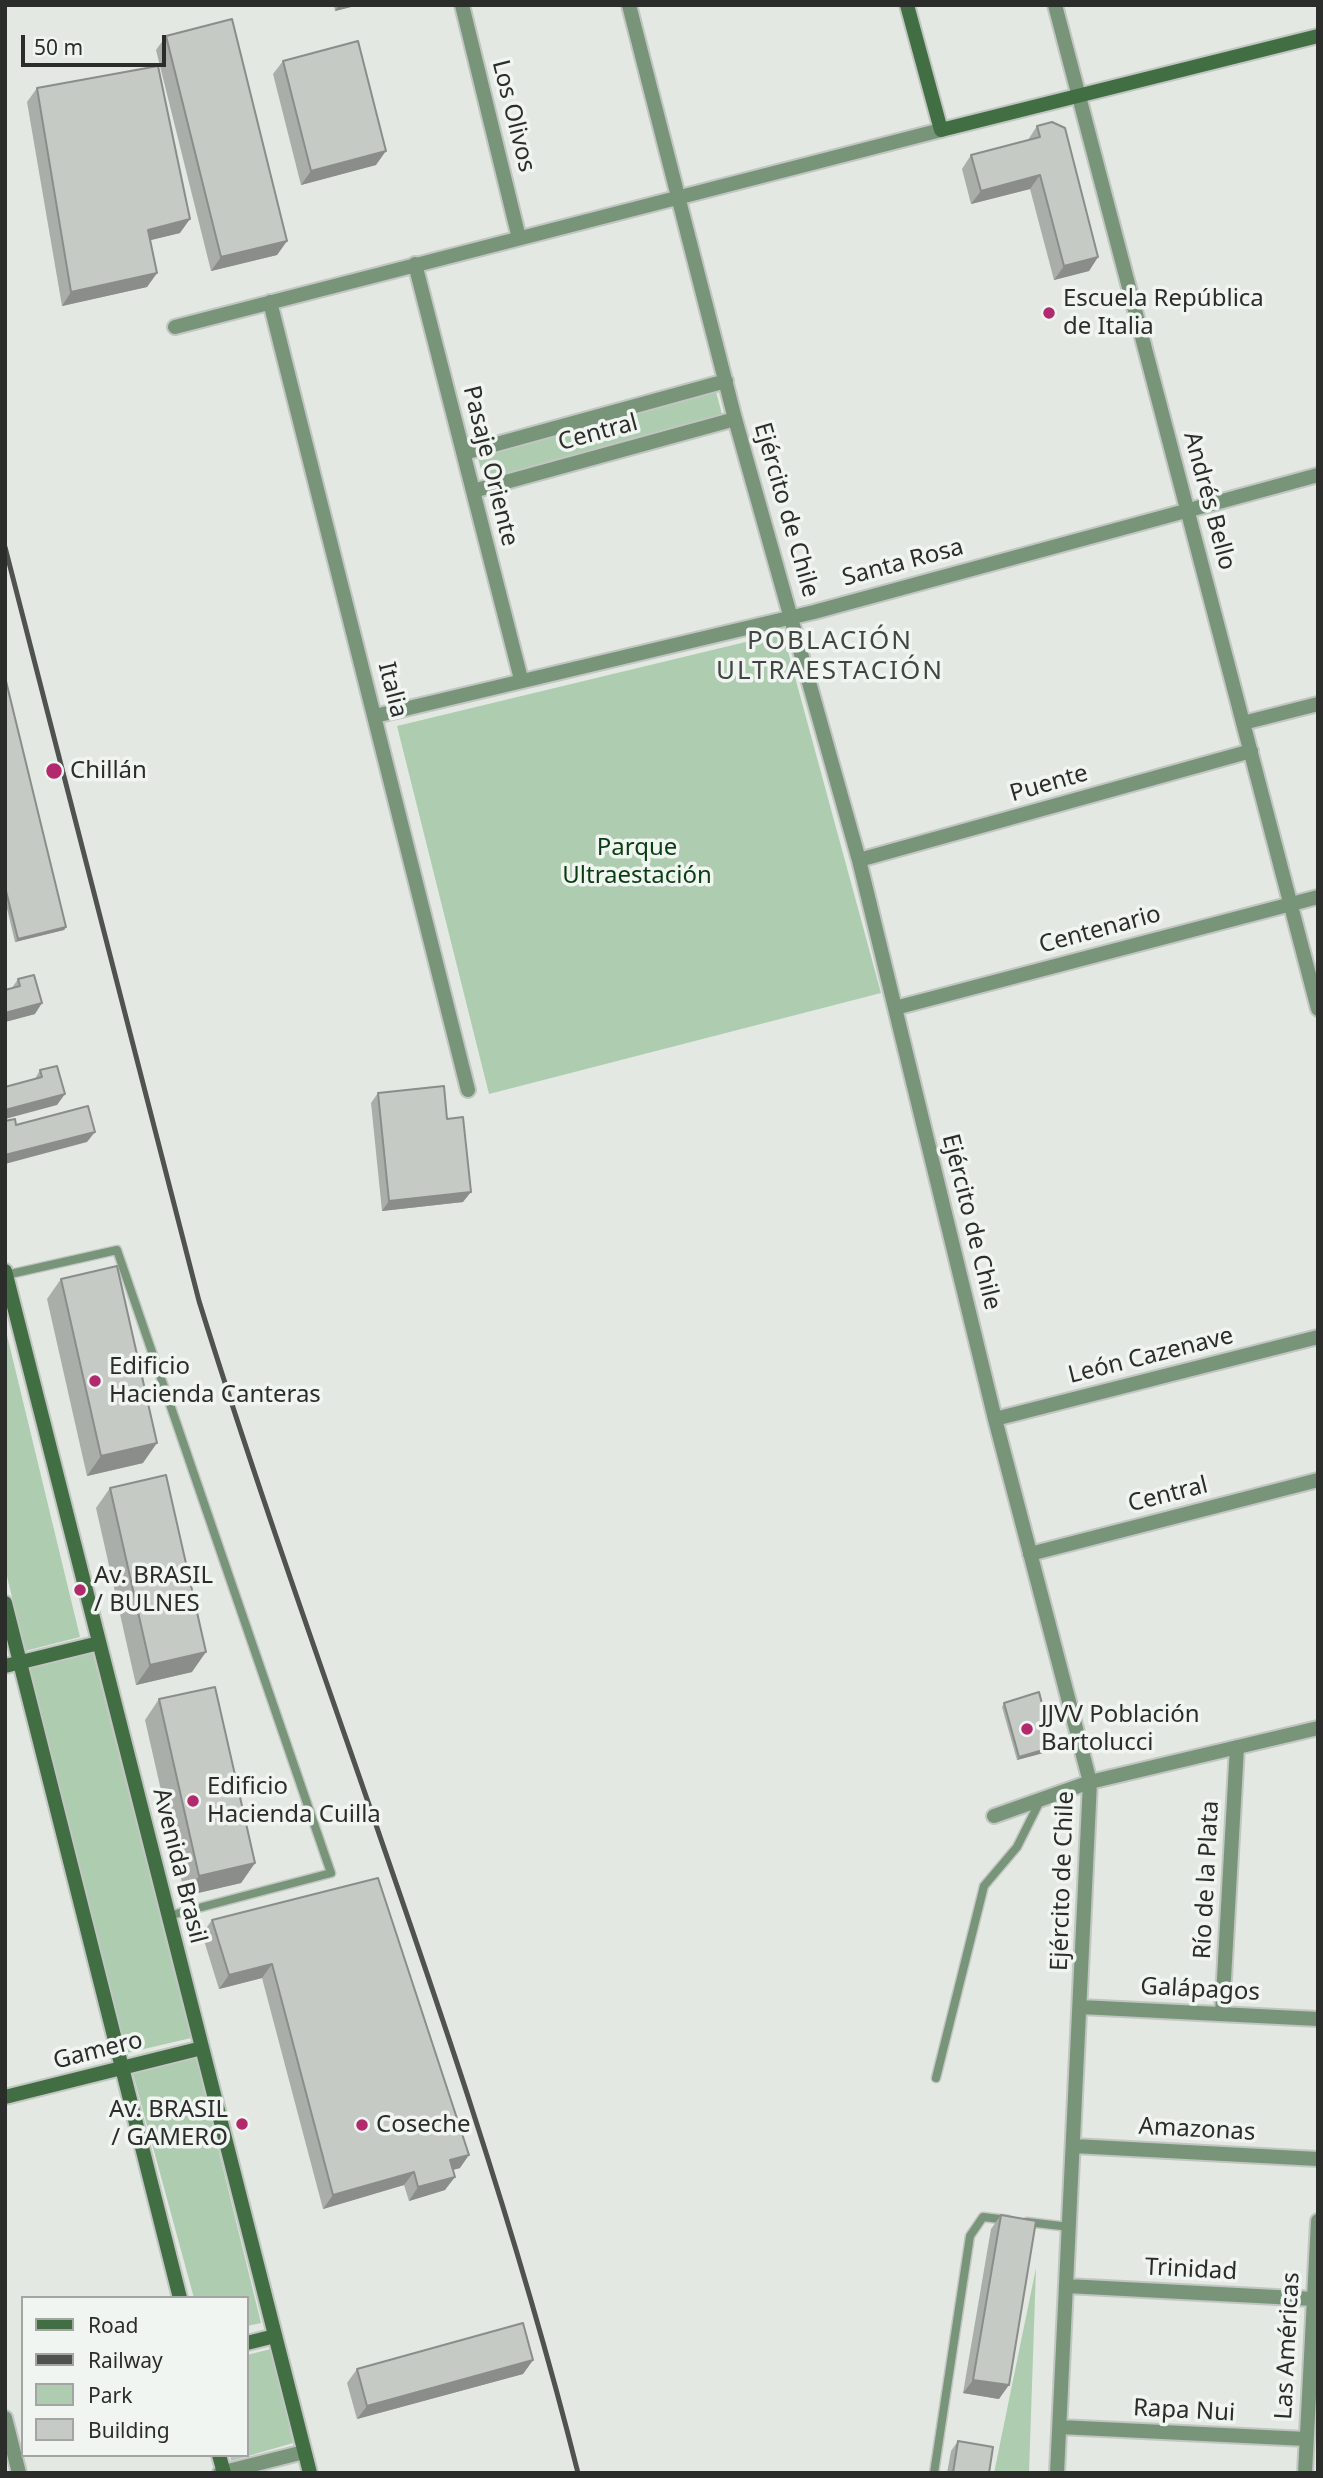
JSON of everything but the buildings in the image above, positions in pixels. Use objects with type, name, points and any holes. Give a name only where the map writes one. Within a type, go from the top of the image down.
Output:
[{"type":"main road","points":[[907,5],[941,130],[1318,36]]},
{"type":"main road","name":"Avenida Brasil","points":[[6,1273],[310,2473]]},
{"type":"main road","points":[[5,1603],[179,2296]]},
{"type":"main road","points":[[5,1666],[99,1643]]},
{"type":"main road","name":"Gamero","points":[[5,2097],[202,2048]]},
{"type":"main road","points":[[248,2343],[275,2336]]},
{"type":"street","name":"Los Olivos","points":[[462,5],[519,237]]},
{"type":"street","name":"Ejército de Chile","points":[[629,5],[735,419],[793,616],[859,860],[995,1419],[1090,1782],[1057,2473]]},
{"type":"street","name":"Andrés Bello","points":[[1055,5],[1318,1009]]},
{"type":"street","points":[[175,327],[941,130]]},
{"type":"street","name":"Pasaje Oriente","points":[[415,264],[522,679]]},
{"type":"street","name":"Italia","points":[[270,302],[468,1090]]},
{"type":"street","name":"Central","points":[[464,453],[726,382]]},
{"type":"street","name":"Central","points":[[473,491],[735,419]]},
{"type":"street","name":"Santa Rosa","points":[[375,716],[793,616],[1318,475]]},
{"type":"street","points":[[1243,723],[1318,704]]},
{"type":"street","name":"Puente","points":[[859,860],[1251,751]]},
{"type":"street","name":"Centenario","points":[[895,1008],[1318,897]]},
{"type":"street","name":"León Cazenave","points":[[995,1419],[1318,1337]]},
{"type":"street","name":"Central","points":[[1030,1554],[1318,1480]]},
{"type":"street","points":[[994,1816],[1090,1782],[1318,1728]]},
{"type":"street","name":"Río de la Plata","points":[[1222,2014],[1237,1747]]},
{"type":"street","name":"Galápagos","points":[[1081,2007],[1318,2019]]},
{"type":"street","name":"Amazonas","points":[[1074,2146],[1318,2159]]},
{"type":"street","name":"Las Américas","points":[[1305,2473],[1314,2361],[1318,2221]]},
{"type":"street","name":"Trinidad","points":[[1067,2286],[1314,2299]]},
{"type":"street","points":[[5,2418],[19,2473]]},
{"type":"street","name":"Rapa Nui","points":[[1059,2427],[1306,2440]]},
{"type":"street","points":[[222,2472],[304,2452]]},
{"type":"lane","points":[[6,1273],[117,1250],[331,1873],[169,1916]]},
{"type":"lane","points":[[936,2078],[984,1886],[1017,1847],[1041,1799]]},
{"type":"lane","points":[[934,2473],[970,2236],[983,2217],[1070,2227]]},
{"type":"green space","points":[[716,392],[723,418],[485,484],[478,458]]},
{"type":"green space","name":"Parque Ultraestación","points":[[783,633],[881,993],[489,1094],[397,726]]},
{"type":"green space","points":[[5,1327],[80,1637],[25,1651],[5,1568]]},
{"type":"green space","points":[[92,1650],[191,2038],[127,2053],[29,1667]]},
{"type":"green space","points":[[196,2058],[261,2323],[248,2326],[248,2296],[193,2296],[133,2074]]},
{"type":"green space","points":[[1036,2268],[1029,2473],[994,2473]]},
{"type":"green space","points":[[271,2349],[293,2443],[248,2456],[248,2355]]},
{"type":"railway","points":[[5,547],[199,1301],[246,1448],[397,1885],[494,2177],[538,2324],[578,2473]]},
{"type":"place","name":"Escuela República de Italia","points":[[1049,313]]},
{"type":"place","name":"Chillán","points":[[54,771]]},
{"type":"place","name":"Edificio Hacienda Canteras","points":[[95,1381]]},
{"type":"place","name":"Av. BRASIL / BULNES","points":[[80,1590]]},
{"type":"place","name":"JJVV Población Bartolucci","points":[[1027,1729]]},
{"type":"place","name":"Edificio Hacienda Cuilla","points":[[193,1801]]},
{"type":"place","name":"Av. BRASIL / GAMERO","points":[[242,2124]]},
{"type":"place","name":"Coseche","points":[[362,2125]]},
{"type":"district","name":"POBLACIÓN ULTRAESTACIÓN","points":[[830,657]]}]
